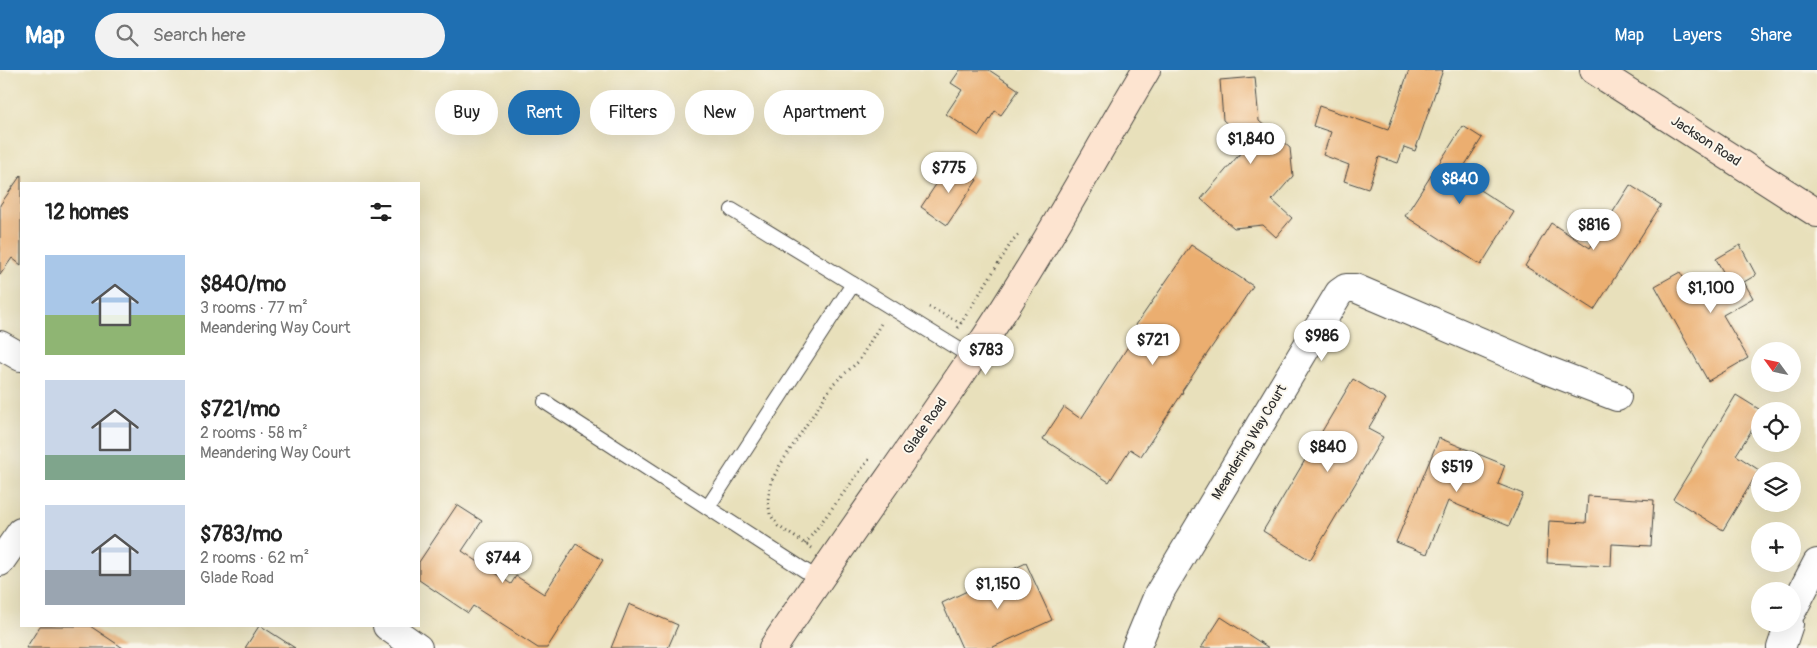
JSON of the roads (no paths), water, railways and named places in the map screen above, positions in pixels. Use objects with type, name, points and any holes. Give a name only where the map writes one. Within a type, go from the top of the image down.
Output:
[{"type":"main road","name":"Glade Road","points":[[773,648],[809,572],[972,358],[1008,303],[1146,70]]},
{"type":"main road","name":"Jackson Road","points":[[1594,70],[1817,213]]},
{"type":"street","name":"Meandering Way Court","points":[[1136,648],[1158,595],[1339,293],[1346,288],[1355,288],[1549,371],[1617,397]]},
{"type":"street","points":[[0,345],[20,356]]},
{"type":"street","points":[[0,562],[20,533]]},
{"type":"street","points":[[1801,594],[1817,563]]},
{"type":"street","points":[[388,627],[418,648]]},
{"type":"street","points":[[1781,648],[1786,632]]},
{"type":"lane","points":[[732,210],[972,358]]},
{"type":"lane","points":[[708,507],[853,284]]},
{"type":"lane","points":[[545,402],[809,572]]}]
